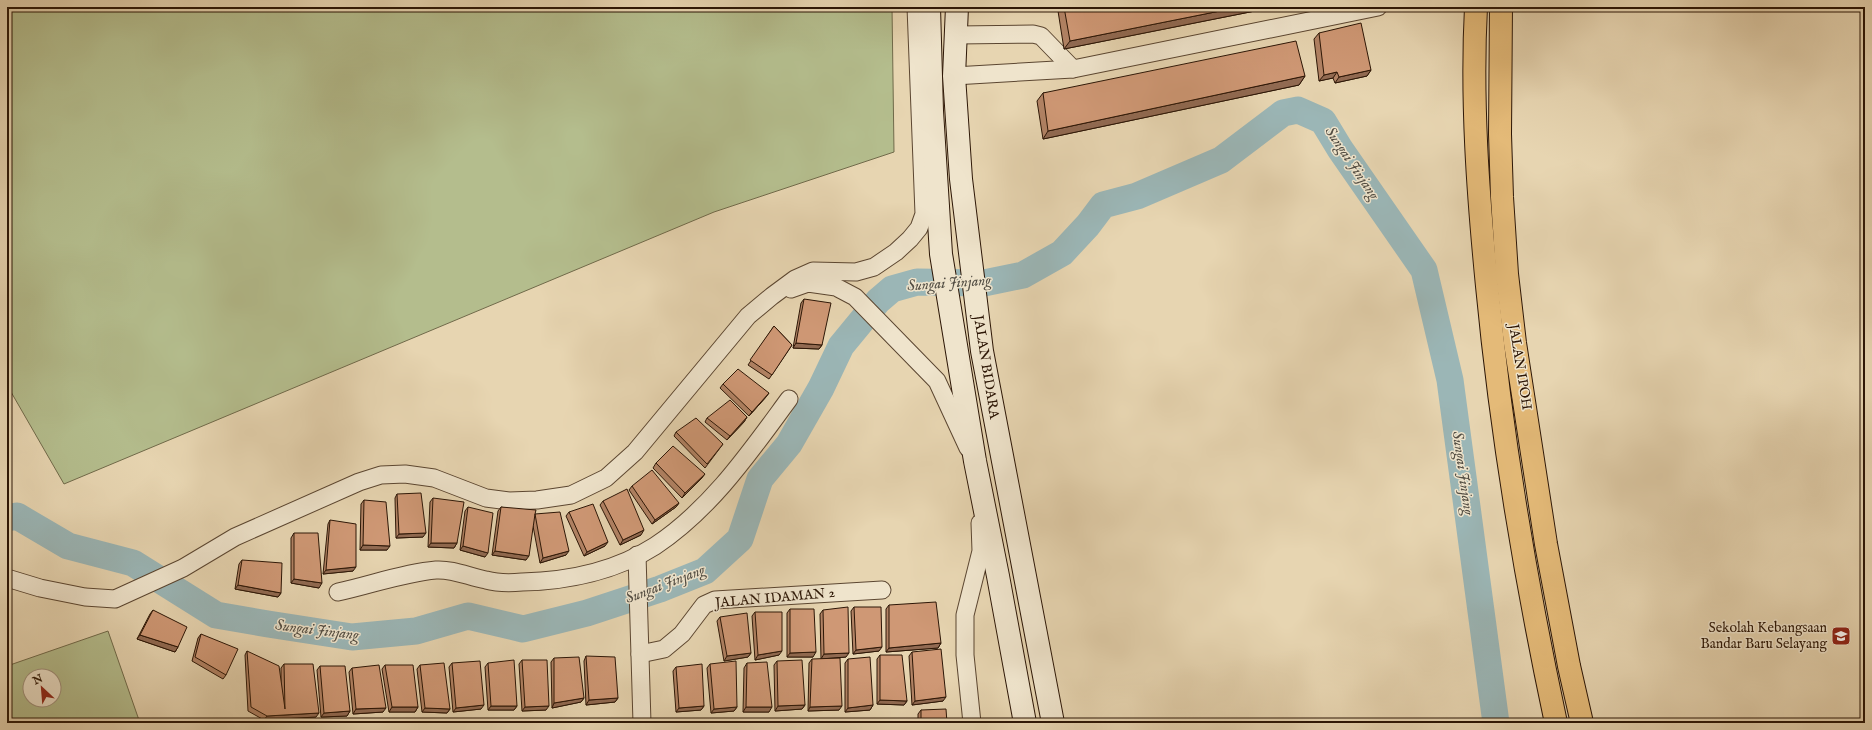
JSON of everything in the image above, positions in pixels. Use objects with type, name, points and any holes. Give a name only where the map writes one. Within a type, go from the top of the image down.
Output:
[{"type":"highway","name":"JALAN IPOH","points":[[1476,7],[1475,63],[1478,199],[1492,333],[1511,486],[1533,611],[1556,723]]},
{"type":"highway","name":"JALAN IPOH","points":[[1501,7],[1500,134],[1507,274],[1515,343],[1547,552],[1582,723]]},
{"type":"main road","name":"JALAN BIDARA","points":[[929,7],[932,111],[941,254],[949,311],[975,462],[1025,723]]},
{"type":"main road","name":"JALAN BIDARA","points":[[957,7],[957,35],[954,76],[969,253],[988,387],[1053,723]]},
{"type":"main road","points":[[938,219],[942,97],[938,50],[941,40],[946,35],[957,35]]},
{"type":"street","points":[[7,578],[40,588],[85,597],[115,599],[183,568],[235,537],[359,482],[381,475],[405,474],[434,478],[486,498],[509,501],[537,500],[571,495],[606,478],[635,452],[748,316],[772,296],[794,279],[813,271],[856,272],[874,268],[896,252],[919,228],[924,214],[916,7]]},
{"type":"street","points":[[954,76],[1073,69],[1294,22],[1378,7]]},
{"type":"street","points":[[957,35],[1033,34],[1041,36],[1073,69]]},
{"type":"street","points":[[772,296],[808,283],[836,287],[855,297],[937,381],[975,462],[981,550],[965,616],[965,654],[972,723]]},
{"type":"street","points":[[338,592],[409,574],[437,570],[464,573],[486,580],[520,583],[561,580],[595,572],[619,564],[636,563],[691,517],[724,485],[788,399]]},
{"type":"street","points":[[636,563],[642,723]]},
{"type":"street","name":"JALAN IDAMAN 2","points":[[640,654],[664,649],[682,634],[704,605],[715,600],[882,590]]},
{"type":"green space","points":[[7,7],[892,7],[894,152],[714,212],[64,484],[7,385]]},
{"type":"green space","points":[[108,631],[140,723],[7,723],[7,666]]},
{"type":"building","points":[[1064,7],[1240,7],[1070,41]]},
{"type":"building","points":[[1361,23],[1371,70],[1339,77],[1337,72],[1324,75],[1319,33]]},
{"type":"building","points":[[1296,41],[1305,76],[1048,131],[1043,93]]},
{"type":"building","points":[[804,299],[831,303],[822,345],[796,343]]},
{"type":"building","points":[[774,326],[792,345],[772,375],[750,360]]},
{"type":"building","points":[[738,369],[769,393],[752,412],[723,384]]},
{"type":"building","points":[[730,400],[747,417],[730,436],[707,418]]},
{"type":"building","points":[[696,418],[723,444],[707,464],[676,432]]},
{"type":"building","points":[[673,446],[705,474],[685,493],[656,463]]},
{"type":"building","points":[[652,470],[679,503],[655,520],[632,486]]},
{"type":"building","points":[[627,489],[644,530],[623,540],[603,501]]},
{"type":"building","points":[[421,493],[426,533],[399,534],[397,494]]},
{"type":"building","points":[[433,498],[464,502],[457,543],[431,543]]},
{"type":"building","points":[[364,500],[386,502],[390,546],[363,545]]},
{"type":"building","points":[[593,504],[608,542],[587,552],[569,512]]},
{"type":"building","points":[[468,507],[493,513],[488,553],[463,546]]},
{"type":"building","points":[[501,507],[536,510],[529,556],[495,551]]},
{"type":"building","points":[[560,512],[569,551],[543,558],[535,514]]},
{"type":"building","points":[[330,520],[356,524],[356,567],[326,570]]},
{"type":"building","points":[[294,533],[318,533],[322,583],[294,579]]},
{"type":"building","points":[[242,560],[282,563],[281,593],[238,585]]},
{"type":"building","points":[[936,602],[941,643],[889,648],[889,605]]},
{"type":"building","points":[[848,607],[849,653],[824,654],[823,610]]},
{"type":"building","points":[[854,607],[881,607],[882,647],[856,650]]},
{"type":"building","points":[[790,609],[814,609],[816,652],[790,653]]},
{"type":"building","points":[[153,610],[187,627],[178,647],[140,635]]},
{"type":"building","points":[[755,612],[782,612],[782,651],[758,655]]},
{"type":"building","points":[[747,613],[751,653],[727,656],[720,617]]},
{"type":"building","points":[[201,634],[238,649],[226,675],[195,657]]},
{"type":"building","points":[[941,649],[946,697],[915,701],[912,652]]},
{"type":"building","points":[[247,651],[279,666],[285,709],[284,664],[313,664],[319,713],[267,716],[251,707]]},
{"type":"building","points":[[880,655],[902,655],[907,701],[880,700]]},
{"type":"building","points":[[586,656],[615,657],[618,698],[589,700]]},
{"type":"building","points":[[579,657],[584,698],[554,703],[554,658]]},
{"type":"building","points":[[870,657],[873,705],[848,708],[848,659]]},
{"type":"building","points":[[840,658],[842,706],[810,707],[812,659]]},
{"type":"building","points":[[514,660],[517,706],[491,706],[488,663]]},
{"type":"building","points":[[522,660],[547,660],[549,706],[525,707]]},
{"type":"building","points":[[802,660],[805,705],[778,706],[777,661]]},
{"type":"building","points":[[480,661],[484,705],[456,708],[452,663]]},
{"type":"building","points":[[736,661],[737,707],[714,709],[710,664]]},
{"type":"building","points":[[767,662],[772,707],[746,707],[747,663]]},
{"type":"building","points":[[444,663],[450,709],[425,708],[420,665]]},
{"type":"building","points":[[702,664],[704,706],[679,708],[676,667]]},
{"type":"building","points":[[379,665],[386,708],[356,709],[352,668]]},
{"type":"building","points":[[385,665],[413,665],[418,707],[392,707]]},
{"type":"building","points":[[320,666],[345,666],[350,711],[324,713]]},
{"type":"building","points":[[946,709],[947,723],[921,723],[921,710]]},
{"type":"waterway","name":"Sungai Jinjang","points":[[7,518],[17,516],[68,546],[133,563],[216,615],[268,624],[352,637],[416,631],[468,616],[523,629],[587,613],[660,589],[705,571],[740,539],[760,479],[789,444],[821,388],[841,346],[878,301],[892,289],[917,282],[984,283],[1023,275],[1062,253],[1088,225],[1103,205],[1137,196],[1221,160],[1283,113],[1298,110],[1323,121],[1340,149],[1424,270],[1450,380],[1496,723]]},
{"type":"place","name":"Sekolah Kebangsaan Bandar Baru Selayang","points":[[1841,636]]}]
